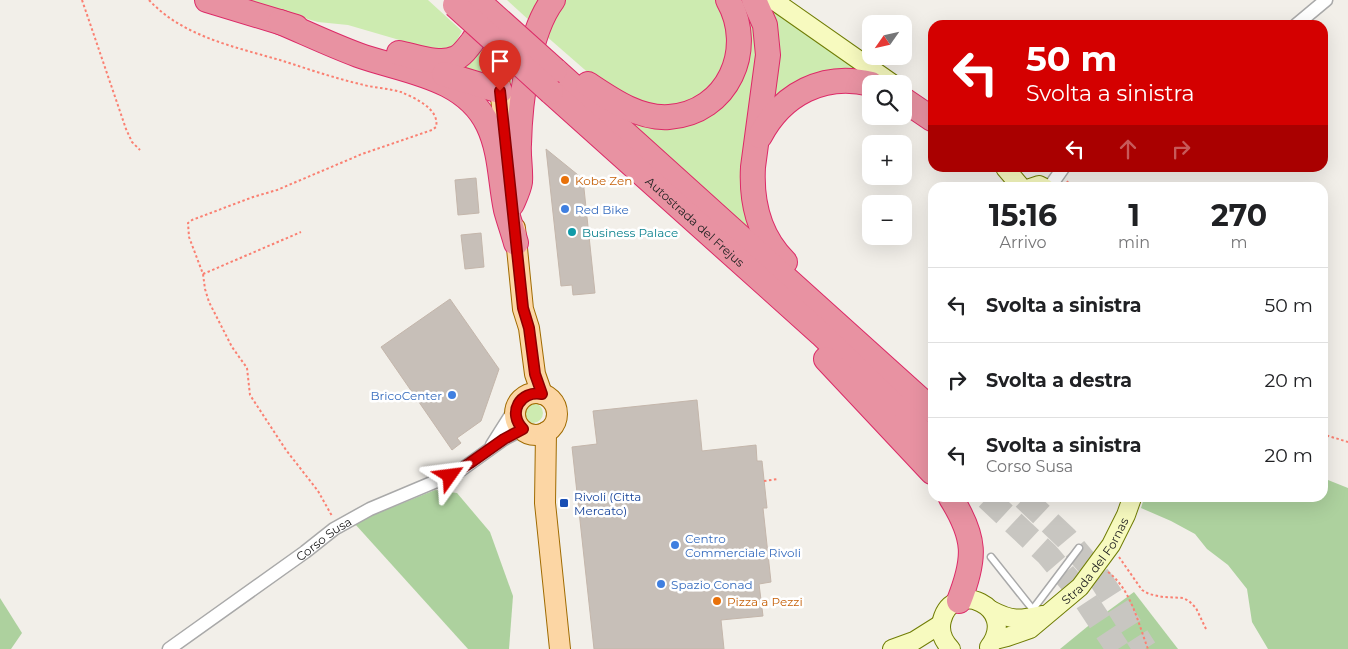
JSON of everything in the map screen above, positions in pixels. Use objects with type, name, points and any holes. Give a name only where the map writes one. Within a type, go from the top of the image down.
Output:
[{"type":"highway","points":[[206,0],[363,46],[448,61],[457,58],[474,39],[481,24],[482,0]]},
{"type":"highway","points":[[491,0],[555,73],[588,84],[610,99],[629,108],[667,117],[684,114],[700,108],[714,98],[726,84],[735,68],[739,51],[739,32],[735,12],[728,0]]},
{"type":"highway","points":[[512,204],[520,183],[520,119],[526,77],[536,33],[543,16],[553,0]]},
{"type":"highway","points":[[754,0],[765,25],[768,55],[752,185],[758,219],[771,246],[816,292],[889,358],[912,391]]},
{"type":"highway","name":"Autostrada del Frejus","points":[[461,2],[555,73],[928,406]]},
{"type":"highway","points":[[280,22],[358,55],[425,74],[446,84],[475,106],[488,124],[495,145],[506,211],[516,243]]},
{"type":"highway","points":[[363,46],[384,56],[500,91]]},
{"type":"highway","name":"Autostrada del Frejus","points":[[555,73],[728,250],[821,334],[928,438]]},
{"type":"highway","points":[[756,145],[776,111],[800,93],[814,86],[830,82],[862,83]]},
{"type":"highway","points":[[912,105],[928,116]]},
{"type":"highway","points":[[728,250],[752,286],[798,330],[928,468]]},
{"type":"highway","points":[[954,502],[961,513],[968,534],[972,558],[968,579],[959,601]]},
{"type":"main road","points":[[491,0],[523,308],[529,328],[535,374],[527,399],[516,419],[533,432],[545,503],[560,649]]},
{"type":"main road","points":[[527,399],[552,401],[557,412],[554,424],[533,432]]},
{"type":"street","points":[[773,0],[880,75]]},
{"type":"street","points":[[1302,20],[1326,0]]},
{"type":"street","points":[[912,98],[928,111]]},
{"type":"street","points":[[1008,172],[1017,182]]},
{"type":"street","name":"Corso Susa","points":[[490,448],[527,399]]},
{"type":"street","name":"Corso Susa","points":[[169,649],[341,525],[370,509],[458,472],[504,439],[533,432]]},
{"type":"street","name":"Strada del Fornas","points":[[991,644],[1030,629],[1039,613],[1080,587],[1111,545],[1131,502]]},
{"type":"street","points":[[951,649],[943,638],[941,624],[946,610],[959,601],[976,600],[1004,617],[1015,620],[1039,613]]},
{"type":"street","points":[[991,610],[997,624],[991,644]]},
{"type":"street","points":[[892,649],[914,641],[941,624]]},
{"type":"lane","name":"Strada del Fornas","points":[[1039,613],[1079,548]]},
{"type":"lane","points":[[991,558],[1039,613]]},
{"type":"path","points":[[82,0],[126,129],[132,142],[140,150]]},
{"type":"path","points":[[149,0],[172,21],[189,30],[215,40],[360,85],[401,92],[430,109],[435,115],[437,122],[436,127],[432,130],[379,147],[277,190],[253,197],[188,223],[188,237],[203,274],[204,289],[230,342],[247,368],[249,390],[253,400],[291,457],[318,491],[332,516],[341,525]]},
{"type":"path","points":[[203,274],[301,232]]},
{"type":"path","points":[[1328,436],[1348,442]]},
{"type":"path","points":[[764,481],[778,479]]},
{"type":"path","points":[[1111,545],[1142,590],[1150,594],[1183,598],[1189,601],[1196,608],[1206,629]]},
{"type":"path","points":[[1098,564],[1121,583],[1148,649]]},
{"type":"green space","points":[[241,0],[428,0],[462,31],[452,49],[444,53],[348,25],[318,22]]},
{"type":"green space","points":[[507,0],[542,0],[531,22]]},
{"type":"green space","points":[[563,0],[718,0],[731,28],[726,68],[697,101],[660,110],[600,83],[545,35]]},
{"type":"green space","points":[[739,0],[745,0],[760,44],[756,236],[625,119],[716,110]]},
{"type":"green space","points":[[762,0],[866,75],[862,75],[862,79],[768,112]]},
{"type":"green space","points":[[482,41],[486,76],[461,69]]},
{"type":"green space","points":[[529,403],[537,403],[543,409],[543,417],[537,423],[529,423],[523,417],[523,409]]},
{"type":"green space","points":[[1328,480],[1348,488],[1348,649],[1268,649],[1252,622],[1247,589],[1228,565],[1207,549],[1195,534],[1141,508],[1143,502],[1328,502]]},
{"type":"green space","points":[[435,490],[457,493],[490,532],[513,596],[509,649],[468,649],[355,524]]},
{"type":"green space","points":[[1134,592],[1178,649],[1060,649],[1093,622]]},
{"type":"green space","points":[[0,598],[22,633],[11,649],[0,649]]},
{"type":"building","name":"Business Palace","points":[[546,149],[583,179],[595,293],[573,295],[572,285],[561,286]]},
{"type":"building","points":[[476,178],[479,213],[458,215],[455,180]]},
{"type":"building","points":[[481,233],[484,267],[465,269],[461,235]]},
{"type":"building","name":"BricoCenter","points":[[450,299],[499,369],[481,421],[457,438],[461,443],[452,450],[381,347]]},
{"type":"building","name":"Centro Commerciale Rivoli","points":[[697,400],[702,451],[756,445],[757,461],[762,461],[767,508],[763,508],[771,582],[759,584],[763,616],[721,620],[724,649],[594,649],[572,447],[597,444],[593,411]]},
{"type":"tunnel","points":[[991,502],[1047,554],[1083,596],[1118,649]]},
{"type":"tunnel","points":[[1028,502],[1066,538],[1101,580],[1145,649]]},
{"type":"place","name":"Kobe Zen","points":[[565,180]]},
{"type":"place","name":"Red Bike","points":[[565,209]]},
{"type":"place","name":"Business Palace","points":[[572,232]]},
{"type":"place","name":"BricoCenter","points":[[452,395]]},
{"type":"place","name":"Rivoli (Citta Mercato)","points":[[564,503]]},
{"type":"place","name":"Centro Commerciale Rivoli","points":[[675,545]]},
{"type":"place","name":"Spazio Conad","points":[[661,584]]},
{"type":"place","name":"Pizza a Pezzi","points":[[717,601]]},
{"type":"route","points":[[450,476],[490,448],[523,429],[515,415],[518,404],[523,397],[530,394],[542,394],[535,374],[529,328],[523,308],[500,91]]}]
